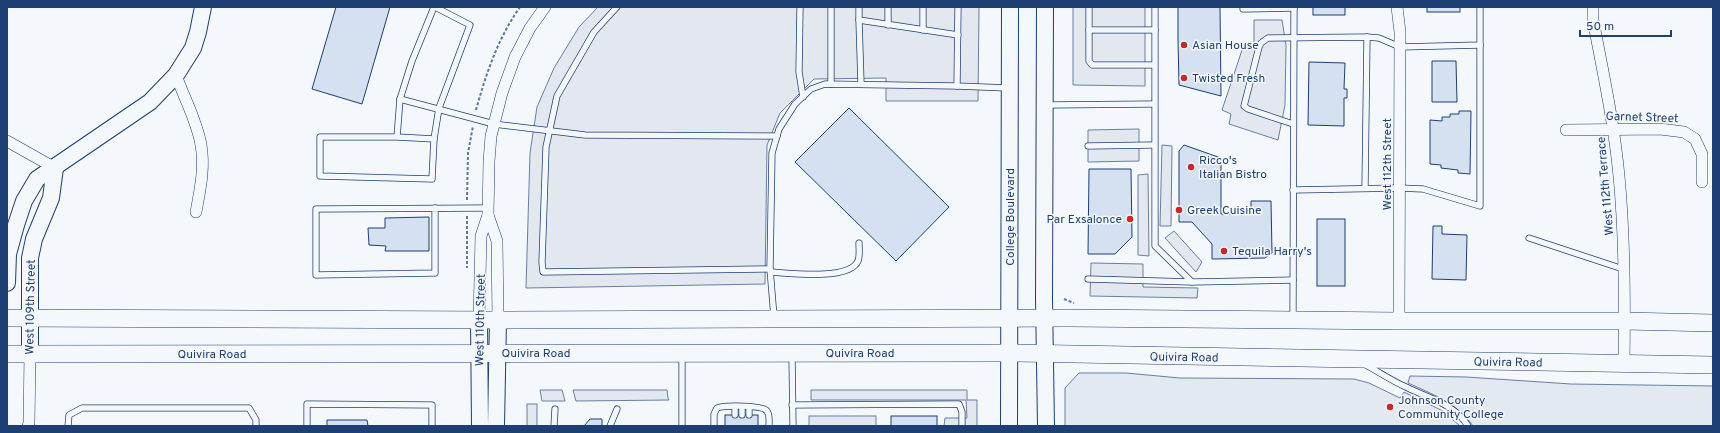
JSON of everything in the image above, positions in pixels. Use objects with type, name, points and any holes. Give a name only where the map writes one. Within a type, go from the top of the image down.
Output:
[{"type":"main road","name":"West 109th Street","points":[[7,282],[8,254],[24,201],[37,179],[150,102],[176,75],[193,48],[203,7]]},
{"type":"main road","name":"College Boulevard","points":[[1009,426],[1010,7]]},
{"type":"main road","points":[[1035,7],[1045,14],[1046,105],[1044,318],[1046,426]]},
{"type":"main road","name":"West 109th Street","points":[[30,354],[30,258],[34,239],[51,198],[55,168]]},
{"type":"main road","points":[[8,254],[30,258]]},
{"type":"main road","points":[[7,318],[480,320],[1044,318],[1625,321],[1713,323]]},
{"type":"main road","name":"West 110th Street","points":[[480,320],[480,426]]},
{"type":"main road","name":"West 110th Street","points":[[496,426],[498,320]]},
{"type":"main road","name":"Quivira Road","points":[[7,354],[1009,353],[1045,355],[1713,365]]},
{"type":"street","name":"West 110th Street","points":[[480,320],[482,236],[488,211],[489,161],[494,124],[502,93],[515,57],[530,28],[545,7]]},
{"type":"street","name":"West 112th Street","points":[[1396,7],[1400,32],[1399,321]]},
{"type":"street","name":"West 112th Terrace","points":[[1593,7],[1593,20],[1613,129],[1621,210],[1625,321],[1624,364]]},
{"type":"street","points":[[176,75],[196,126],[201,144],[202,172],[196,212]]},
{"type":"street","name":"Garnet Street","points":[[1566,130],[1660,129],[1684,132],[1695,139],[1702,154],[1702,182]]},
{"type":"street","points":[[7,141],[55,168]]},
{"type":"street","name":"West 110th Street","points":[[488,211],[497,241],[498,320]]},
{"type":"street","name":"West 109th Street","points":[[28,426],[30,354]]},
{"type":"lane","points":[[397,137],[400,99],[412,60],[434,7],[470,25],[439,108],[434,139],[432,179],[320,176],[320,137],[397,137],[434,139]]},
{"type":"lane","points":[[617,7],[594,32],[557,96],[546,147],[542,262],[543,272],[771,270],[806,274],[843,272],[852,269],[859,261],[859,243]]},
{"type":"lane","points":[[800,7],[799,72],[803,97]]},
{"type":"lane","points":[[830,7],[831,84]]},
{"type":"lane","points":[[859,7],[861,84]]},
{"type":"lane","points":[[888,7],[888,25]]},
{"type":"lane","points":[[923,7],[923,30]]},
{"type":"lane","points":[[957,86],[958,7]]},
{"type":"lane","points":[[1089,7],[1089,61],[1092,64],[1154,66]]},
{"type":"lane","points":[[1154,7],[1155,246],[1192,282]]},
{"type":"lane","points":[[1293,190],[1364,188],[1423,189],[1480,206],[1480,7]]},
{"type":"lane","points":[[1243,9],[1294,8],[1293,320]]},
{"type":"lane","points":[[859,20],[958,35]]},
{"type":"lane","points":[[1089,30],[1154,30]]},
{"type":"lane","points":[[1364,188],[1367,37]]},
{"type":"lane","points":[[1293,124],[1245,108],[1244,104],[1261,43],[1268,38],[1367,37],[1379,38],[1400,47],[1480,45]]},
{"type":"lane","points":[[774,319],[771,270],[772,153],[779,129],[795,104],[811,89],[824,84],[1010,88]]},
{"type":"lane","points":[[400,99],[439,108],[494,124],[585,135],[777,136]]},
{"type":"lane","points":[[1046,105],[1154,104]]},
{"type":"lane","points":[[1088,146],[1154,145]]},
{"type":"lane","points":[[435,208],[435,273],[316,275],[316,209],[435,208],[488,211]]},
{"type":"lane","points":[[1529,238],[1623,269]]},
{"type":"lane","points":[[1088,279],[1192,282],[1293,280]]},
{"type":"lane","points":[[682,353],[682,426]]},
{"type":"lane","points":[[792,353],[793,426]]},
{"type":"lane","points":[[1357,359],[1405,387],[1447,406],[1464,419],[1468,426]]},
{"type":"lane","points":[[307,426],[307,404],[432,405],[432,426]]},
{"type":"lane","points":[[792,405],[959,404],[962,412],[962,426]]},
{"type":"lane","points":[[734,407],[734,415]]},
{"type":"lane","points":[[742,407],[742,415]]},
{"type":"lane","points":[[749,407],[749,415]]},
{"type":"lane","points":[[714,426],[714,414],[717,408],[762,407],[768,413],[769,426]]},
{"type":"lane","points":[[68,426],[69,415],[82,408],[249,408],[256,420],[256,426]]},
{"type":"lane","points":[[554,426],[555,409]]},
{"type":"lane","points":[[610,426],[617,409]]},
{"type":"shaded area","points":[[598,7],[979,7],[978,101],[886,101],[886,78],[814,79],[780,113],[767,145],[765,284],[526,288],[530,153],[537,107],[554,68],[579,27]]},
{"type":"shaded area","points":[[1073,7],[1145,7],[1145,86],[1073,85]]},
{"type":"shaded area","points":[[1254,20],[1282,20],[1286,45],[1285,105],[1278,140],[1229,124],[1231,114],[1222,110],[1243,47],[1254,47]]},
{"type":"shaded area","points":[[1139,129],[1139,161],[1088,162],[1088,130]]},
{"type":"shaded area","points":[[1162,145],[1172,146],[1171,226],[1160,226]]},
{"type":"shaded area","points":[[1148,174],[1149,256],[1138,255],[1138,175]]},
{"type":"shaded area","points":[[1174,231],[1202,262],[1196,272],[1165,238]]},
{"type":"shaded area","points":[[1091,263],[1143,264],[1143,287],[1198,288],[1197,298],[1090,296]]},
{"type":"shaded area","points":[[1079,373],[1126,373],[1180,378],[1354,379],[1369,383],[1400,398],[1404,392],[1443,411],[1460,426],[1065,426],[1065,388]]},
{"type":"shaded area","points":[[1410,376],[1466,377],[1571,384],[1713,386],[1713,426],[1473,426],[1467,418],[1452,405],[1435,395],[1408,383]]},
{"type":"shaded area","points":[[540,390],[562,390],[565,401],[542,401]]},
{"type":"shaded area","points":[[573,390],[667,390],[669,400],[576,401]]},
{"type":"shaded area","points":[[811,390],[967,390],[967,400],[977,400],[977,426],[944,426],[945,418],[967,418],[966,400],[811,400]]},
{"type":"shaded area","points":[[527,404],[537,404],[537,426],[527,426]]},
{"type":"shaded area","points":[[809,416],[876,416],[876,426],[809,426]]},
{"type":"building","points":[[336,7],[390,7],[362,104],[312,89]]},
{"type":"building","points":[[1178,7],[1220,7],[1221,96],[1179,85],[1178,40]]},
{"type":"building","points":[[1313,7],[1345,7],[1345,15],[1313,15]]},
{"type":"building","points":[[1427,7],[1460,7],[1460,12],[1427,12]]},
{"type":"building","points":[[1432,61],[1456,61],[1457,102],[1432,102]]},
{"type":"building","points":[[1309,62],[1345,63],[1344,89],[1347,89],[1347,98],[1344,98],[1344,126],[1308,125]]},
{"type":"building","points":[[849,108],[949,207],[896,261],[795,162]]},
{"type":"building","points":[[1459,111],[1471,111],[1470,174],[1458,173],[1458,170],[1441,168],[1441,165],[1430,164],[1430,120],[1442,121],[1442,117],[1450,117],[1450,114],[1459,114]]},
{"type":"building","points":[[1184,145],[1221,158],[1221,214],[1251,214],[1251,201],[1271,201],[1272,253],[1265,258],[1212,259],[1212,244],[1192,222],[1179,222],[1179,151]]},
{"type":"building","points":[[1089,169],[1131,169],[1132,237],[1115,254],[1088,254]]},
{"type":"building","points":[[429,217],[429,251],[385,251],[386,246],[369,245],[368,228],[385,228],[385,218]]},
{"type":"building","points":[[1317,219],[1345,219],[1345,286],[1317,286]]},
{"type":"building","points":[[1433,226],[1442,226],[1442,234],[1467,235],[1466,280],[1432,279]]},
{"type":"building","points":[[725,415],[758,415],[758,426],[725,426]]},
{"type":"building","points":[[891,416],[937,416],[937,426],[891,426]]},
{"type":"building","points":[[590,419],[602,419],[602,426],[584,426]]},
{"type":"building","points":[[327,420],[367,420],[368,426],[327,426]]},
{"type":"place","name":"Asian House","points":[[1184,45]]},
{"type":"place","name":"Twisted Fresh","points":[[1184,78]]},
{"type":"place","name":"Ricco's Italian Bistro","points":[[1191,167]]},
{"type":"place","name":"Greek Cuisine","points":[[1179,210]]},
{"type":"place","name":"Par Exsalonce","points":[[1130,219]]},
{"type":"place","name":"Tequila Harry's","points":[[1224,251]]},
{"type":"place","name":"Johnson County Community College","points":[[1390,407]]}]
